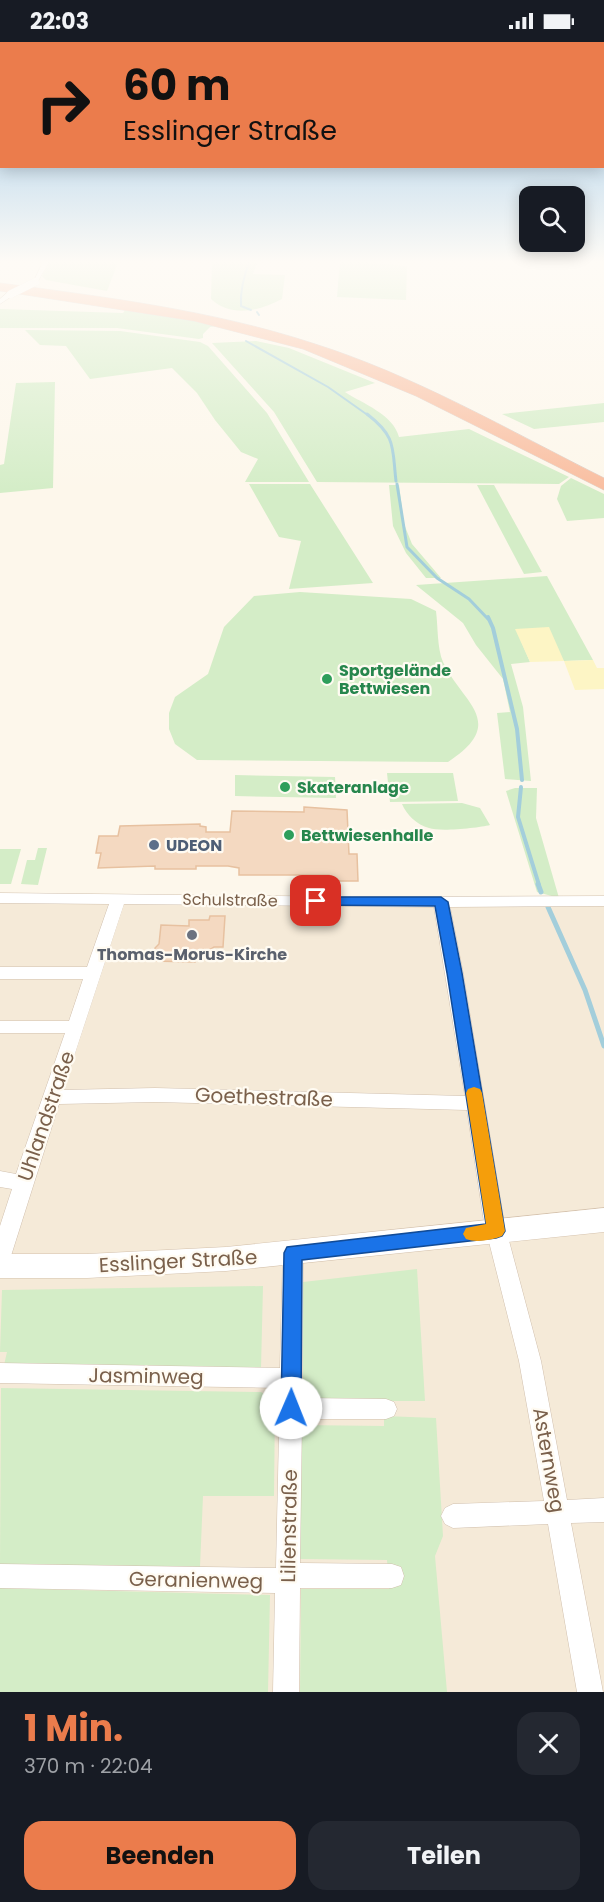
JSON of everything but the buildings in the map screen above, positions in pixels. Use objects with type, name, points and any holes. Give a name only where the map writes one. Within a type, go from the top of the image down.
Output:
[{"type":"highway","points":[[281,337],[362,366],[604,484]]},
{"type":"highway","points":[[295,337],[315,342],[375,365],[604,476]]},
{"type":"street","name":"Schulstraße","points":[[0,898],[441,902],[604,901]]},
{"type":"street","name":"Uhlandstraße","points":[[0,1259],[23,1183],[118,900]]},
{"type":"street","name":"Asternweg","points":[[441,902],[496,1231],[530,1361],[590,1692]]},
{"type":"street","points":[[0,972],[93,973]]},
{"type":"street","points":[[0,1027],[76,1028]]},
{"type":"street","name":"Goethestraße","points":[[53,1097],[179,1095],[476,1103]]},
{"type":"street","points":[[0,1179],[23,1183]]},
{"type":"street","name":"Esslinger Straße","points":[[0,1266],[157,1264],[293,1253],[604,1220]]},
{"type":"street","name":"Esslinger Straße","points":[[570,1224],[604,1229]]},
{"type":"street","name":"Lilienstraße","points":[[286,1692],[293,1253]]},
{"type":"street","name":"Jasminweg","points":[[0,1373],[292,1378]]},
{"type":"street","points":[[291,1408],[386,1409]]},
{"type":"street","points":[[453,1515],[604,1510]]},
{"type":"street","name":"Geranienweg","points":[[0,1576],[268,1582],[302,1575],[392,1576]]},
{"type":"shaded area","points":[[0,898],[604,901],[604,1692],[0,1692]]},
{"type":"green space","points":[[32,337],[164,337],[200,342],[208,346],[267,413],[309,482],[245,482],[258,459],[241,452],[197,393],[172,368],[90,379],[66,346],[40,345]]},
{"type":"green space","points":[[256,341],[289,348],[375,383],[345,392],[384,416],[396,429],[399,437],[469,429],[569,477],[559,484],[317,482],[274,412],[212,343]]},
{"type":"green space","points":[[55,382],[53,488],[0,493],[0,465],[4,464],[16,383]]},
{"type":"green space","points":[[604,403],[604,422],[534,429],[502,414]]},
{"type":"green space","points":[[571,478],[604,494],[604,518],[567,521],[557,499],[561,486]]},
{"type":"green space","points":[[249,484],[310,484],[373,583],[289,589],[301,541],[279,537]]},
{"type":"green space","points":[[389,485],[399,485],[404,524],[412,544],[441,578],[426,578],[406,553],[393,526]]},
{"type":"green space","points":[[477,485],[494,485],[542,572],[524,574]]},
{"type":"green space","points":[[547,576],[593,660],[564,661],[516,629],[530,662],[511,664],[523,707],[531,781],[505,779],[497,713],[510,712],[503,679],[476,645],[463,623],[416,585]]},
{"type":"green space","name":"Sportgelände Bettwiesen","points":[[300,592],[411,599],[436,611],[443,662],[469,701],[478,724],[476,735],[466,748],[448,762],[197,760],[175,744],[169,729],[169,713],[175,697],[208,674],[224,627],[254,596]]},
{"type":"green space","points":[[387,773],[453,773],[458,801],[390,802]]},
{"type":"green space","name":"Skateranlage","points":[[235,775],[335,777],[336,798],[235,796]]},
{"type":"green space","points":[[515,788],[537,788],[536,818],[559,898],[537,892],[506,791]]},
{"type":"green space","points":[[462,803],[480,808],[490,825],[450,830],[429,828],[412,819],[402,804]]},
{"type":"green space","points":[[38,848],[47,848],[38,885],[21,884],[27,860],[35,860]]},
{"type":"green space","points":[[0,849],[21,849],[11,884],[0,884]]},
{"type":"green space","points":[[417,1269],[425,1401],[303,1401],[303,1282]]},
{"type":"green space","points":[[263,1286],[261,1368],[4,1365],[7,1352],[0,1352],[2,1290]]},
{"type":"green space","points":[[1,1388],[261,1392],[275,1402],[274,1496],[203,1496],[200,1567],[0,1564]]},
{"type":"green space","points":[[384,1416],[436,1418],[443,1536],[435,1556],[447,1692],[300,1692],[301,1589],[389,1589],[387,1560],[300,1559],[301,1425],[384,1426]]},
{"type":"green space","points":[[0,1588],[270,1595],[268,1692],[0,1692]]},
{"type":"sand","points":[[549,627],[564,661],[530,662],[515,629]]},
{"type":"sand","points":[[593,660],[597,668],[604,668],[604,689],[575,690],[564,661]]},
{"type":"waterway","points":[[246,341],[328,387],[369,416]]},
{"type":"waterway","points":[[367,414],[377,422],[388,437],[393,451],[396,481]]},
{"type":"waterway","points":[[397,484],[407,547],[437,578],[469,599],[488,619]]},
{"type":"waterway","points":[[488,617],[493,628],[517,729],[522,780]]},
{"type":"waterway","points":[[521,787],[518,817],[539,885]]},
{"type":"waterway","points":[[538,884],[541,892]]},
{"type":"waterway","points":[[548,907],[585,990],[604,1046]]},
{"type":"slow traffic","points":[[472,1234],[496,1231],[474,1093]]},
{"type":"place","name":"Sportgelände Bettwiesen","points":[[327,679]]},
{"type":"place","name":"Skateranlage","points":[[285,787]]},
{"type":"place","name":"Bettwiesenhalle","points":[[289,835]]},
{"type":"place","name":"UDEON","points":[[154,845]]},
{"type":"place","name":"Thomas-Morus-Kirche","points":[[192,935]]},
{"type":"route","points":[[291,1408],[293,1253],[496,1231],[455,973],[441,902],[316,901]]}]
